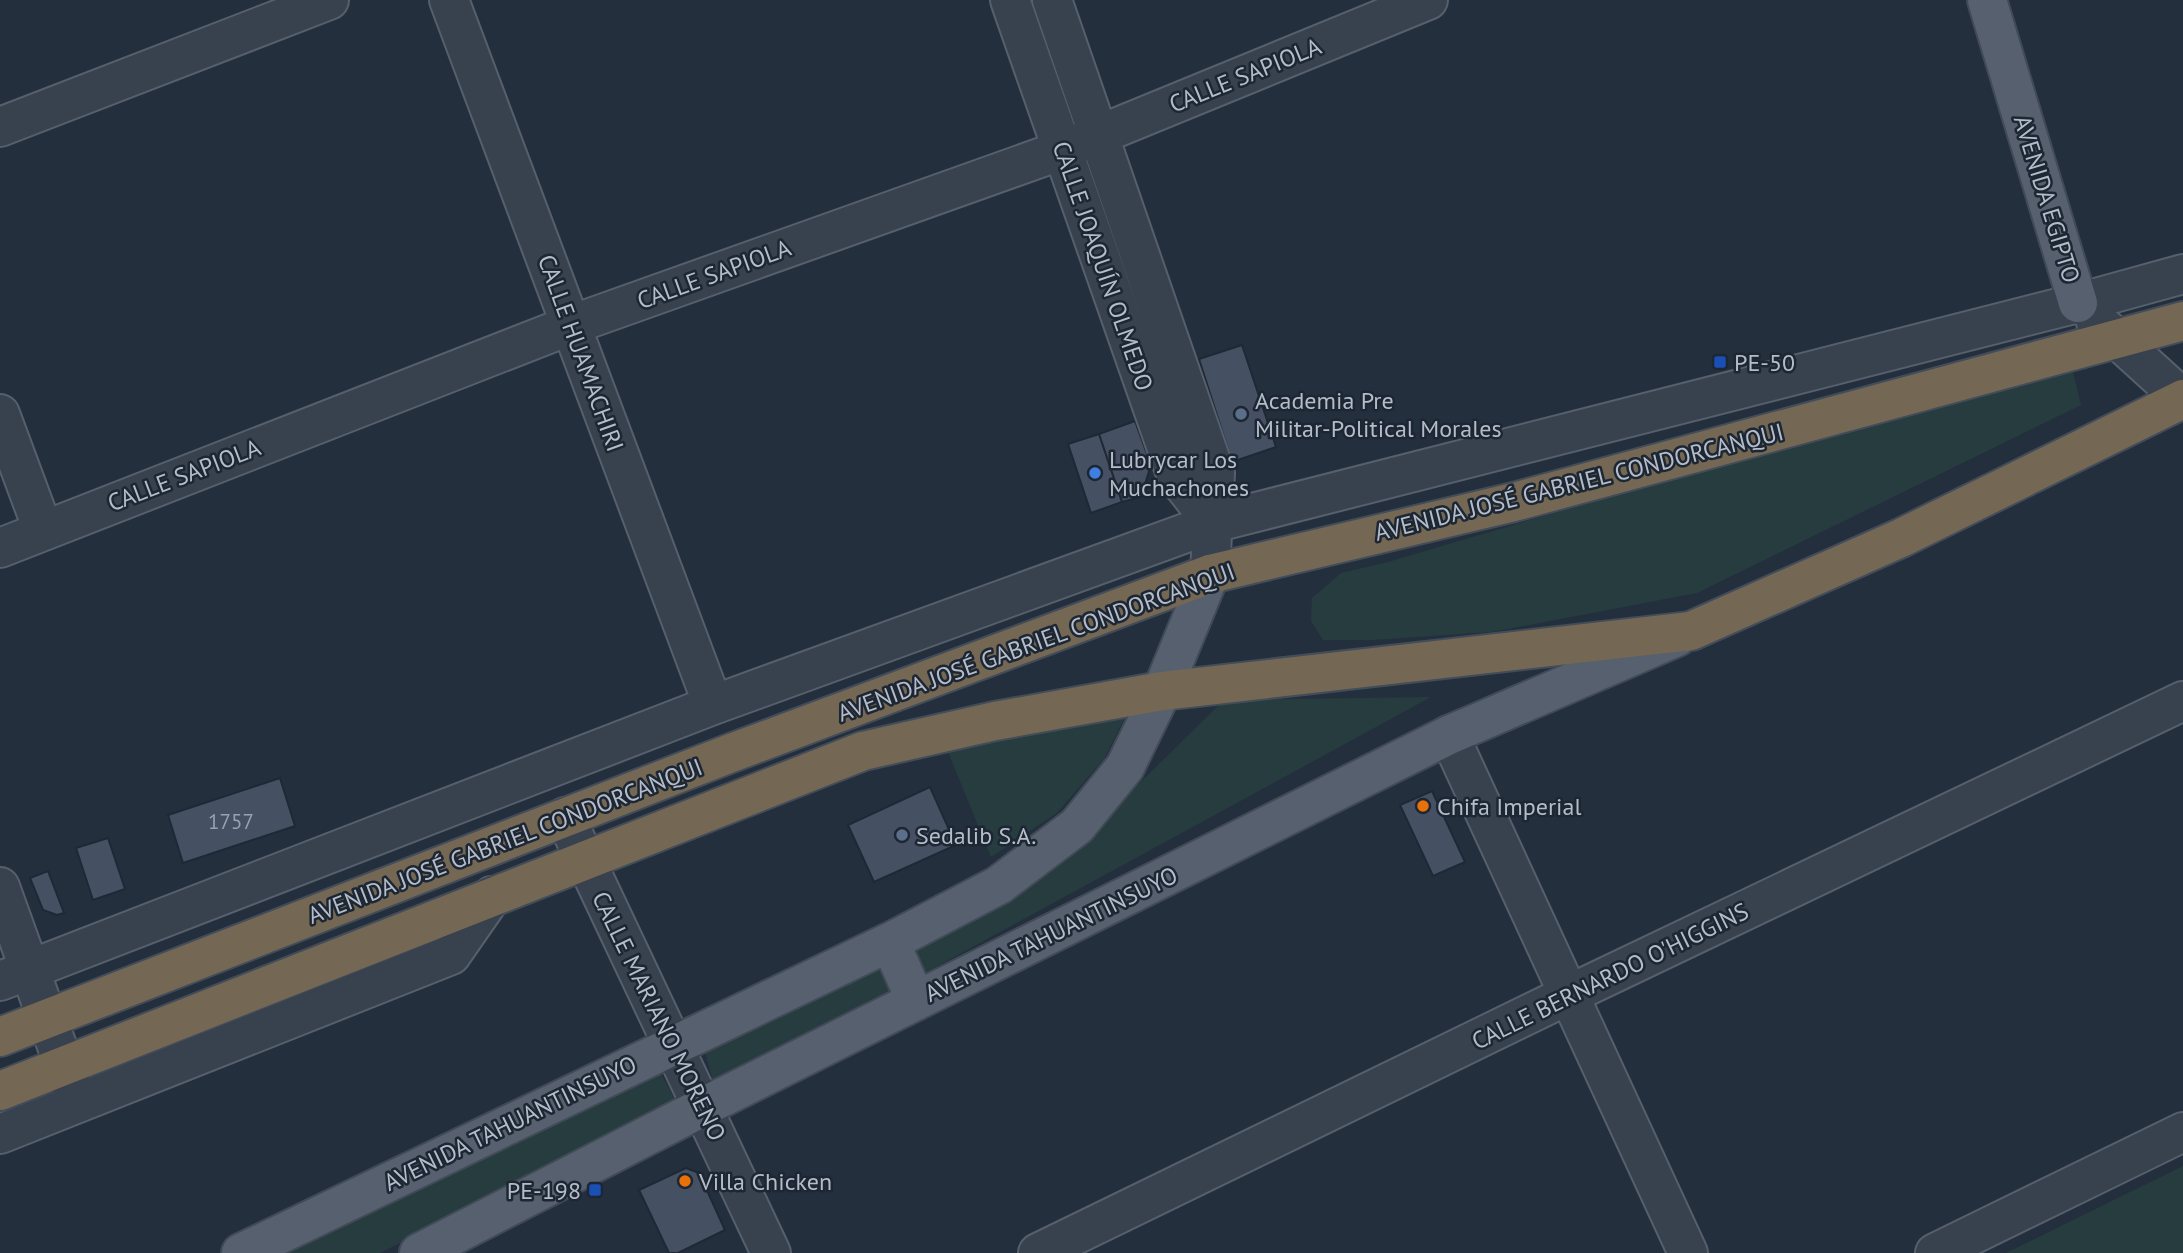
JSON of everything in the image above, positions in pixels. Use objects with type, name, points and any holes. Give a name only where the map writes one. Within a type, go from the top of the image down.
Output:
[{"type":"highway","name":"AVENIDA JOSÉ GABRIEL CONDORCANQUI","points":[[0,1037],[744,748],[1210,574],[1514,502],[2183,321]]},
{"type":"highway","name":"AVENIDA JOSÉ GABRIEL CONDORCANQUI","points":[[0,1091],[863,751],[995,721],[1162,691],[1691,631],[1901,538],[2183,399]]},
{"type":"main road","name":"AVENIDA EGIPTO","points":[[1987,0],[2078,303]]},
{"type":"main road","name":"AVENIDA TAHUANTINSUYO","points":[[241,1253],[890,942],[999,885],[1077,827],[1125,767],[1162,691],[1210,574]]},
{"type":"main road","name":"AVENIDA TAHUANTINSUYO","points":[[419,1253],[703,1107],[1449,736],[1691,631]]},
{"type":"main road","points":[[890,942],[916,1001]]},
{"type":"street","points":[[0,127],[329,0]]},
{"type":"street","name":"CALLE HUAMACHIRI","points":[[449,0],[713,705]]},
{"type":"street","name":"CALLE JOAQUÍN OLMEDO","points":[[1010,0],[1177,477],[1213,523]]},
{"type":"street","name":"CALLE JOAQUÍN OLMEDO","points":[[1052,0],[1215,473],[1210,574]]},
{"type":"street","name":"CALLE SAPIOLA","points":[[0,548],[571,325],[1062,150],[1428,0]]},
{"type":"street","name":"AVENIDA JOSÉ GABRIEL CONDORCANQUI","points":[[14,975],[713,705],[1213,523],[2183,274]]},
{"type":"street","name":"AVENIDA EGIPTO","points":[[2078,303],[2115,340],[2183,399]]},
{"type":"street","points":[[0,414],[43,530]]},
{"type":"street","name":"CALLE BERNARDO O'HIGGINS","points":[[1038,1253],[1568,995],[2183,701]]},
{"type":"street","points":[[1449,736],[1688,1253]]},
{"type":"street","name":"CALLE MARIANO MORENO","points":[[565,817],[771,1253]]},
{"type":"street","points":[[0,887],[14,975],[46,1019],[78,1103]]},
{"type":"street","name":"AVENIDA JOSÉ GABRIEL CONDORCANQUI","points":[[0,1134],[451,955],[492,896]]},
{"type":"street","points":[[1935,1253],[2183,1132]]},
{"type":"green space","points":[[2071,364],[2081,405],[1697,593],[1492,632],[1372,640],[1323,640],[1311,621],[1312,598],[1341,573],[1388,562],[1815,436]]},
{"type":"green space","points":[[1431,697],[925,973],[912,945],[1045,876],[1224,700]]},
{"type":"green space","points":[[1127,713],[1104,759],[1057,813],[991,857],[946,747]]},
{"type":"green space","points":[[885,962],[896,994],[714,1084],[703,1046]]},
{"type":"green space","points":[[657,1067],[678,1104],[380,1253],[275,1253]]},
{"type":"green space","points":[[2183,1166],[2183,1253],[2006,1253]]},
{"type":"building","points":[[1242,345],[1276,447],[1232,462],[1199,359]]},
{"type":"building","points":[[1135,421],[1151,465],[1141,497],[1122,502],[1099,434]]},
{"type":"building","name":"Lubrycar Los Muchachones","points":[[1099,434],[1122,502],[1091,513],[1068,444]]},
{"type":"building","points":[[280,778],[295,826],[183,863],[168,815]]},
{"type":"building","name":"Sedalib S.A.","points":[[930,787],[956,845],[874,882],[848,825]]},
{"type":"building","points":[[1432,791],[1465,862],[1433,876],[1400,805]]},
{"type":"building","points":[[108,838],[125,889],[93,900],[76,848]]},
{"type":"building","points":[[48,871],[64,913],[57,915],[43,910],[30,878]]},
{"type":"building","points":[[686,1168],[699,1173],[725,1230],[678,1253],[669,1253],[639,1190]]},
{"type":"place","name":"PE-50","points":[[1720,362]]},
{"type":"place","name":"Academia Pre Militar-Political Morales","points":[[1241,414]]},
{"type":"place","name":"Lubrycar Los Muchachones","points":[[1095,473]]},
{"type":"place","name":"Chifa Imperial","points":[[1423,806]]},
{"type":"place","name":"Sedalib S.A.","points":[[902,835]]},
{"type":"place","name":"Villa Chicken","points":[[685,1181]]},
{"type":"place","name":"PE-198","points":[[595,1190]]}]
